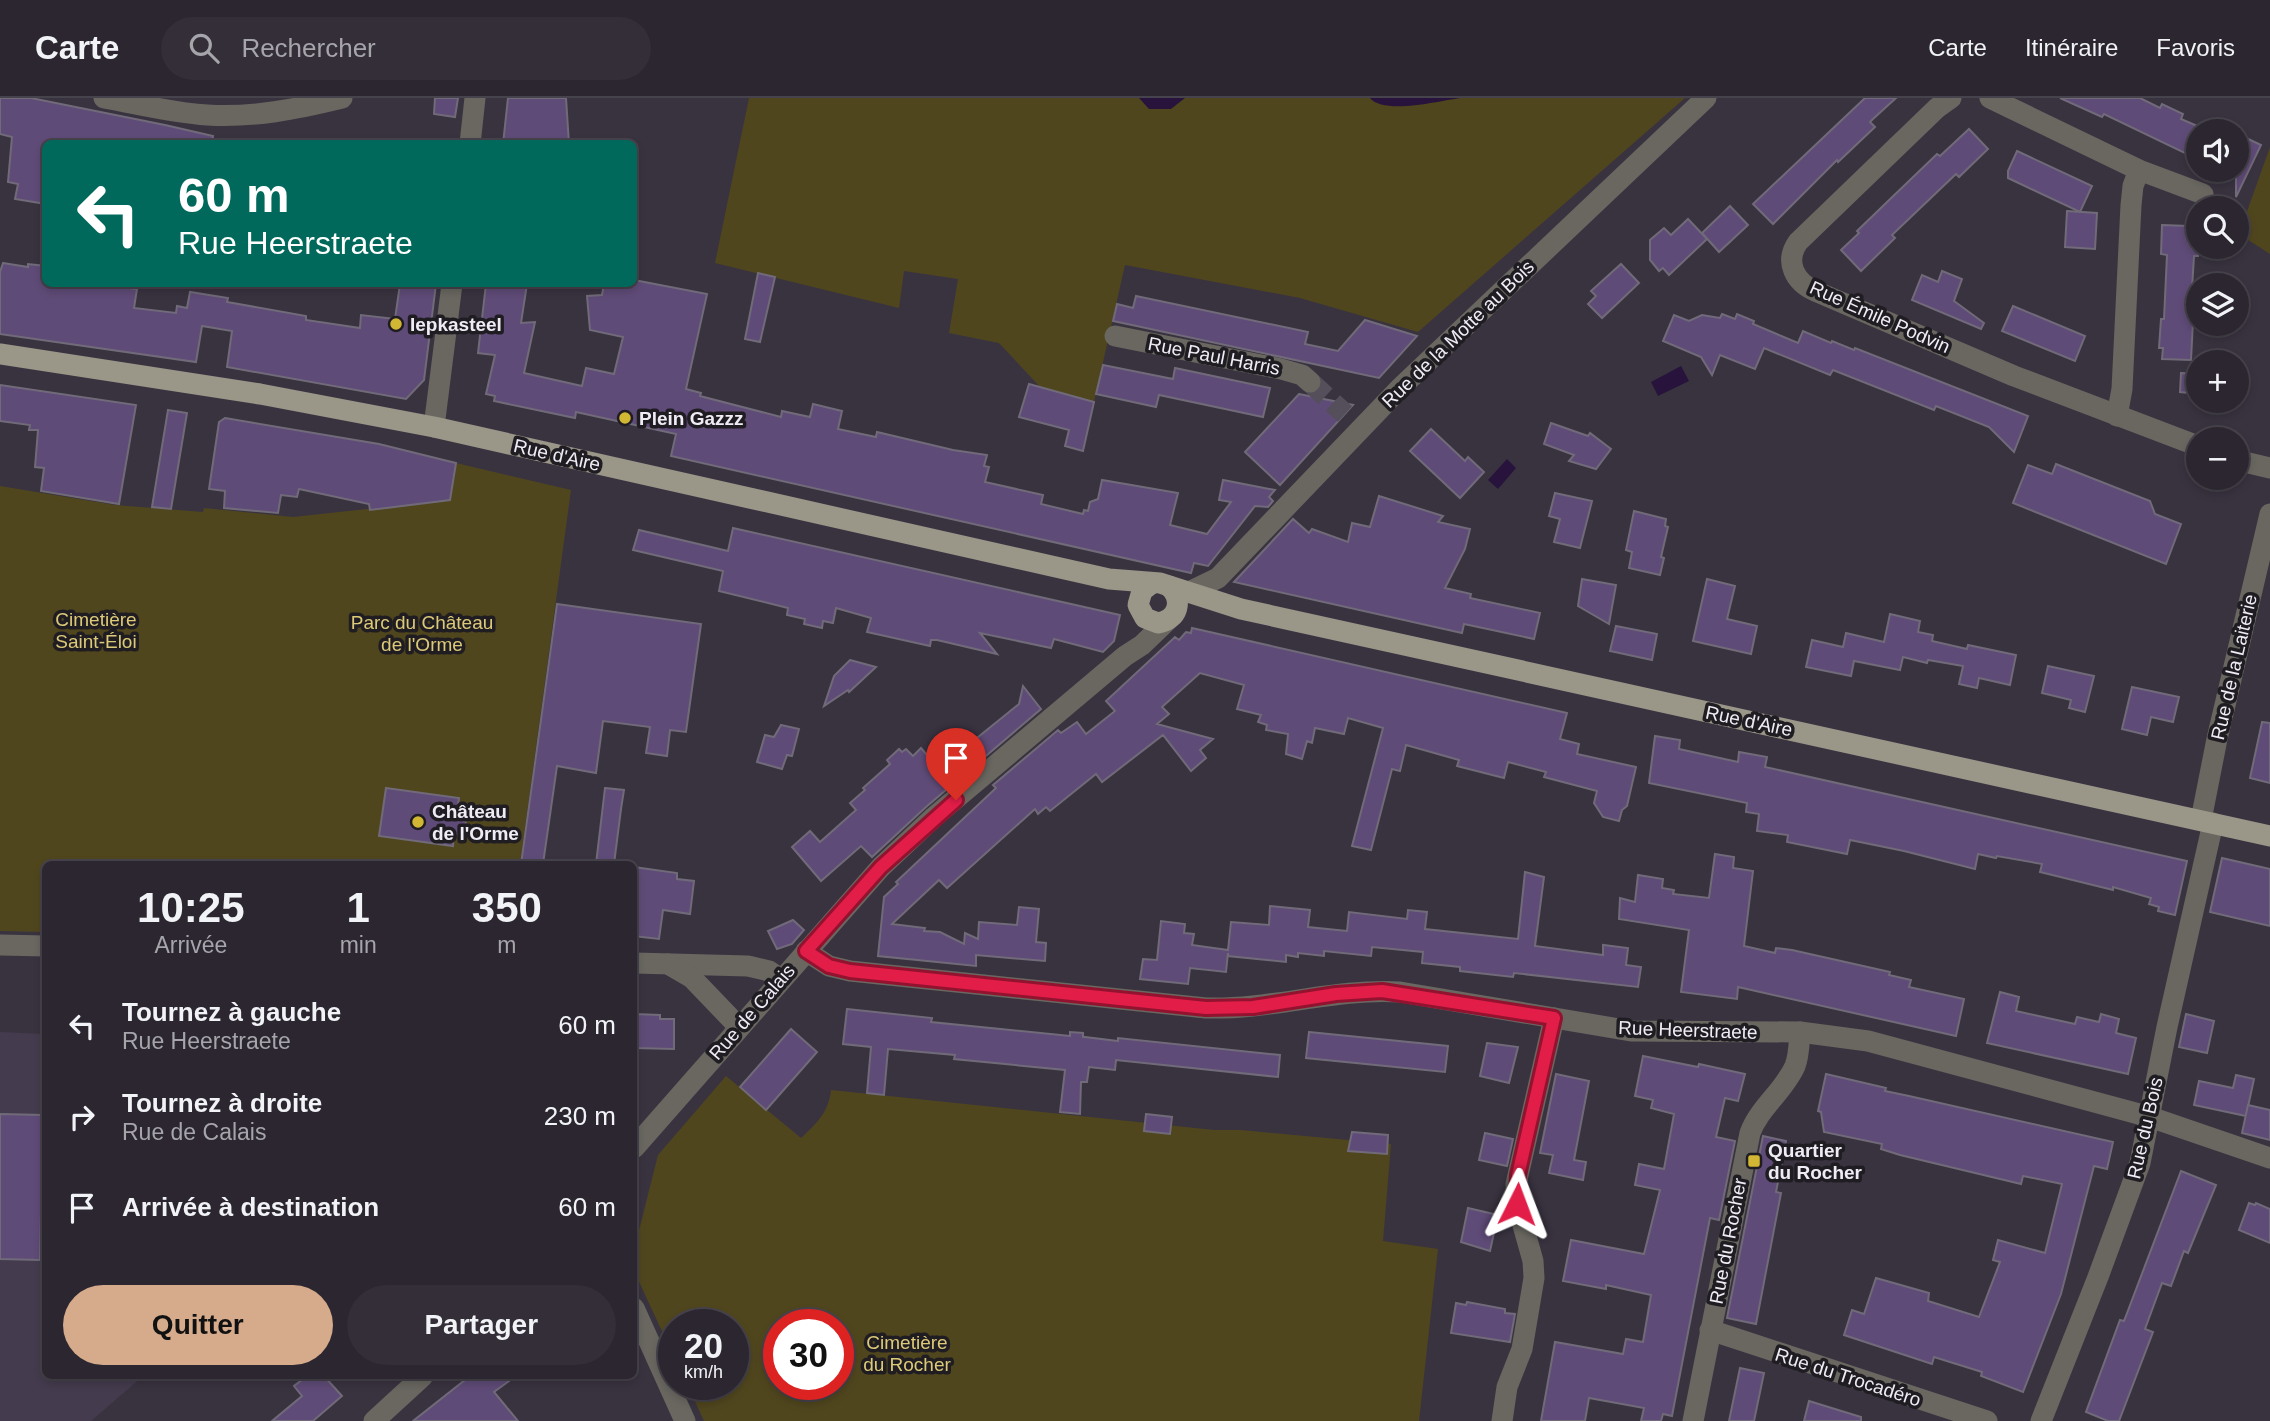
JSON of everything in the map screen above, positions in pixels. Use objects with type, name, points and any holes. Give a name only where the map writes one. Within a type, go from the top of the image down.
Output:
[{"type":"main road","name":"Rue d'Aire","points":[[0,354],[260,394],[435,428],[1109,579],[1170,587],[1217,597],[2270,836]]},
{"type":"main road","name":"Rue d'Aire","points":[[1109,579],[1124,588],[1140,609]]},
{"type":"main road","points":[[1170,587],[1178,600],[1172,617],[1154,623],[1140,609],[1142,591],[1170,587]]},
{"type":"main road","name":"Rue d'Aire","points":[[1172,617],[1217,597]]},
{"type":"street","points":[[104,98],[190,114],[236,116],[268,114],[342,98]]},
{"type":"street","points":[[470,140],[475,98]]},
{"type":"street","name":"Rue de la Motte au Bois","points":[[1217,597],[1353,421],[1433,356],[1706,98]]},
{"type":"street","name":"Rue Émile Podvin","points":[[1951,98],[1937,108],[1798,242],[1792,257],[1794,273],[1802,283],[1815,291],[2117,416],[2186,442]]},
{"type":"street","points":[[1990,98],[2139,170],[2203,194]]},
{"type":"street","points":[[2117,416],[2122,389],[2131,205],[2133,186],[2139,170]]},
{"type":"street","points":[[435,428],[452,287]]},
{"type":"street","name":"Rue Paul Harris","points":[[1115,336],[1281,369],[1302,375],[1310,382]]},
{"type":"street","points":[[2249,463],[2270,468]]},
{"type":"street","name":"Rue de la Laiterie","points":[[2207,822],[2217,739],[2265,552],[2270,514]]},
{"type":"street","name":"Rue de Calais","points":[[1125,656],[1136,639],[1140,609]]},
{"type":"street","name":"Rue de Calais","points":[[637,1145],[864,885],[914,835],[1172,617]]},
{"type":"street","name":"Rue du Bois","points":[[2041,1421],[2136,1175],[2150,1117],[2207,822]]},
{"type":"street","points":[[0,945],[42,946]]},
{"type":"street","name":"Rue Heerstraete","points":[[806,951],[829,966],[850,971],[1206,1008],[1253,1007],[1336,994],[1382,991],[1617,1030],[1800,1032],[1833,1035],[1883,1044],[2150,1117],[2195,1130],[2270,1158]]},
{"type":"street","points":[[637,963],[748,966],[769,971],[781,979]]},
{"type":"street","points":[[666,963],[692,978],[739,1027]]},
{"type":"street","points":[[1502,1421],[1510,1378],[1522,1349],[1534,1278],[1534,1261],[1517,1204],[1516,1184],[1554,1018]]},
{"type":"street","name":"Rue du Rocher","points":[[1693,1421],[1750,1133],[1793,1071],[1800,1032]]},
{"type":"street","points":[[637,1315],[685,1421]]},
{"type":"street","name":"Rue du Trocadéro","points":[[1710,1330],[1987,1421]]},
{"type":"street","points":[[374,1421],[420,1379]]},
{"type":"shaded area","points":[[1139,98],[1185,98],[1171,109],[1149,109]]},
{"type":"shaded area","points":[[1370,98],[1460,98],[1426,104],[1387,106]]},
{"type":"shaded area","points":[[1681,366],[1689,381],[1658,396],[1651,382]]},
{"type":"shaded area","points":[[1507,459],[1516,468],[1498,489],[1488,480]]},
{"type":"shaded area","points":[[0,1032],[42,1034],[42,1379],[140,1379],[91,1421],[0,1421]]},
{"type":"green space","points":[[749,98],[1685,98],[1418,332],[1300,298],[1125,265],[1094,402],[1041,388],[999,343],[949,333],[958,279],[904,271],[899,308],[715,263]]},
{"type":"green space","points":[[2270,147],[2270,254],[2249,240],[2249,206]]},
{"type":"green space","points":[[456,463],[571,490],[520,861],[42,861],[42,932],[0,931],[0,486],[115,505],[203,512],[204,508],[293,517],[450,500]]},
{"type":"green space","name":"Cimetière du Rocher","points":[[726,1076],[801,1138],[825,1111],[831,1090],[1214,1130],[1241,1130],[1391,1144],[1383,1241],[1438,1249],[1419,1421],[704,1421],[694,1400],[749,1400],[749,1309],[658,1309],[658,1323],[637,1277],[637,1238],[658,1155]]},
{"type":"building","points":[[0,98],[31,98],[213,136],[212,140],[42,140],[42,203],[15,199],[18,184],[8,182],[12,137],[0,134]]},
{"type":"building","points":[[435,98],[458,98],[455,117],[434,114]]},
{"type":"building","points":[[508,98],[566,98],[569,140],[503,140]]},
{"type":"building","points":[[1865,98],[1896,98],[1870,122],[1875,127],[1838,162],[1837,160],[1773,224],[1753,204]]},
{"type":"building","points":[[2060,98],[2140,98],[2160,108],[2162,104],[2183,114],[2181,119],[2186,121],[2186,154],[2104,114],[2102,117]]},
{"type":"building","points":[[1969,129],[1988,149],[1959,177],[1956,174],[1892,235],[1895,238],[1861,271],[1841,250],[1859,233],[1857,231],[1937,154],[1940,156]]},
{"type":"building","points":[[2249,139],[2261,145],[2249,170]]},
{"type":"building","points":[[2017,151],[2092,186],[2080,212],[2008,178],[2008,171]]},
{"type":"building","points":[[2236,182],[2243,182],[2236,196]]},
{"type":"building","points":[[1730,206],[1748,225],[1719,252],[1702,233]]},
{"type":"building","points":[[2067,211],[2097,213],[2095,249],[2065,247]]},
{"type":"building","points":[[1688,219],[1707,239],[1669,275],[1663,268],[1659,271],[1650,260],[1650,240],[1664,228],[1671,235]]},
{"type":"building","points":[[2162,225],[2186,226],[2186,259],[2194,259],[2193,273],[2186,273],[2186,336],[2192,336],[2192,350],[2186,350],[2186,360],[2162,359],[2163,348],[2159,348],[2161,319],[2164,319],[2167,255],[2161,254]]},
{"type":"building","points":[[3,263],[28,267],[28,264],[42,266],[42,287],[137,289],[134,308],[176,313],[177,306],[187,308],[190,292],[228,298],[227,302],[306,316],[306,320],[360,328],[361,315],[395,319],[400,287],[436,287],[424,380],[406,399],[227,367],[232,331],[202,326],[196,362],[0,334],[0,272]]},
{"type":"building","points":[[1621,264],[1639,283],[1602,318],[1588,304],[1596,296],[1591,291]]},
{"type":"building","points":[[1942,271],[1962,279],[1954,301],[1984,323],[1981,329],[1912,300],[1922,275],[1938,282]]},
{"type":"building","points":[[758,273],[775,277],[760,342],[745,339]]},
{"type":"building","points":[[637,281],[707,294],[686,389],[701,393],[700,396],[781,417],[782,411],[810,417],[813,404],[842,411],[838,429],[876,437],[877,432],[987,455],[984,466],[989,467],[985,482],[1043,495],[1041,504],[1083,514],[1084,510],[1088,511],[1090,502],[1098,499],[1102,480],[1178,493],[1170,525],[1207,534],[1231,502],[1219,500],[1223,480],[1275,490],[1269,497],[1273,501],[1268,507],[1255,506],[1208,566],[1194,563],[1191,573],[671,456],[676,434],[576,412],[575,418],[494,401],[495,396],[486,394],[495,355],[478,353],[486,287],[527,287],[521,323],[535,322],[524,373],[582,386],[586,368],[614,374],[623,337],[590,330],[587,296],[602,295],[603,287],[637,287]]},
{"type":"building","points":[[1136,296],[1308,332],[1305,344],[1338,351],[1365,320],[1417,336],[1379,378],[1113,321],[1117,304],[1133,308]]},
{"type":"building","points":[[2013,306],[2085,336],[2075,361],[2002,331]]},
{"type":"building","points":[[1722,314],[1735,319],[1737,314],[1754,321],[1753,324],[1798,343],[1803,331],[1831,343],[1832,341],[1854,350],[1855,348],[2028,416],[2014,452],[1989,427],[1936,406],[1934,410],[1833,370],[1830,375],[1764,348],[1755,369],[1720,355],[1712,375],[1701,357],[1663,341],[1674,315],[1689,321],[1702,315],[1720,318]]},
{"type":"building","points":[[1103,365],[1173,379],[1175,368],[1270,388],[1263,417],[1159,395],[1156,407],[1096,394]]},
{"type":"building","points":[[2181,373],[2186,373],[2186,393],[2180,392]]},
{"type":"building","points":[[1029,384],[1094,402],[1083,451],[1065,446],[1069,430],[1019,417]]},
{"type":"building","points":[[0,385],[136,405],[119,504],[41,491],[44,468],[35,467],[38,430],[29,430],[30,425],[0,421]]},
{"type":"building","points":[[1299,394],[1353,405],[1280,485],[1245,452]]},
{"type":"building","points":[[168,410],[187,413],[171,509],[152,507]]},
{"type":"building","points":[[225,418],[379,444],[456,463],[450,500],[370,510],[369,504],[299,489],[297,497],[281,495],[278,513],[224,508],[225,491],[209,489],[219,422]]},
{"type":"building","points":[[1551,423],[1588,436],[1590,433],[1611,449],[1596,469],[1569,461],[1574,455],[1544,444]]},
{"type":"building","points":[[1431,429],[1465,461],[1468,457],[1484,472],[1460,498],[1410,451]]},
{"type":"building","points":[[2056,464],[2150,501],[2155,514],[2181,524],[2166,564],[2013,503],[2028,465],[2052,474]]},
{"type":"building","points":[[1555,493],[1592,501],[1580,548],[1554,542],[1560,519],[1549,516]]},
{"type":"building","points":[[1379,496],[1443,516],[1438,522],[1470,529],[1465,549],[1445,588],[1471,594],[1470,598],[1540,613],[1534,639],[1464,624],[1462,633],[1234,582],[1293,519],[1309,533],[1312,529],[1348,542],[1352,523],[1370,527]]},
{"type":"building","points":[[1634,511],[1666,519],[1665,526],[1668,527],[1660,575],[1629,568],[1632,552],[1626,550]]},
{"type":"building","points":[[733,528],[1120,615],[1114,641],[1103,652],[1054,639],[1051,648],[980,633],[997,654],[937,640],[931,640],[930,646],[867,632],[871,618],[836,608],[833,623],[823,621],[822,628],[804,624],[805,619],[787,615],[788,608],[719,591],[723,571],[633,550],[639,530],[728,551]]},
{"type":"building","points":[[1582,579],[1616,585],[1609,624],[1578,606]]},
{"type":"building","points":[[1707,579],[1735,586],[1727,619],[1757,626],[1751,654],[1693,641]]},
{"type":"building","points":[[557,604],[701,624],[686,732],[670,730],[667,756],[646,753],[650,727],[603,721],[596,773],[557,766],[543,861],[521,861]]},
{"type":"building","points":[[1890,614],[1920,621],[1918,632],[1933,635],[1932,641],[1967,649],[1968,645],[2016,655],[2010,685],[1979,678],[1977,688],[1959,684],[1963,666],[1928,660],[1927,663],[1903,657],[1900,670],[1854,661],[1851,676],[1806,667],[1812,640],[1843,647],[1846,633],[1884,642]]},
{"type":"building","points":[[1616,626],[1657,634],[1652,660],[1610,651]]},
{"type":"building","points":[[1192,628],[1567,713],[1560,739],[1579,744],[1577,754],[1636,767],[1627,806],[1622,810],[1619,821],[1603,817],[1594,803],[1597,791],[1544,777],[1546,772],[1508,762],[1504,778],[1457,766],[1459,760],[1406,745],[1400,771],[1392,769],[1371,850],[1352,846],[1383,728],[1348,718],[1344,734],[1315,728],[1312,743],[1307,741],[1302,759],[1286,754],[1288,734],[1266,730],[1267,725],[1258,722],[1261,715],[1237,709],[1244,685],[1200,673],[1162,707],[1169,714],[1157,724],[1213,739],[1200,750],[1206,758],[1191,771],[1163,735],[1102,782],[1096,774],[1050,811],[1046,807],[1038,814],[1035,809],[947,888],[939,880],[892,924],[940,932],[964,944],[965,933],[978,939],[979,922],[1017,925],[1019,907],[1039,909],[1036,942],[1046,943],[1045,961],[976,955],[976,966],[878,956],[884,897],[898,884],[896,882],[996,788],[993,785],[1058,730],[1061,733],[1077,722],[1086,734],[1115,711],[1106,701],[1175,637],[1179,640],[1186,632],[1191,633]]},
{"type":"building","points":[[850,660],[876,667],[849,692],[848,690],[824,706],[834,676]]},
{"type":"building","points":[[2048,666],[2094,676],[2085,712],[2069,708],[2071,700],[2042,693]]},
{"type":"building","points":[[1023,686],[1041,709],[872,857],[861,846],[821,881],[792,847],[810,831],[820,842],[856,810],[850,803],[890,764],[887,760],[899,749],[902,752],[906,749],[913,756],[921,748],[940,770],[944,755],[957,769],[962,750],[1019,704]]},
{"type":"building","points":[[2132,687],[2179,697],[2173,722],[2151,717],[2147,735],[2122,729]]},
{"type":"building","points":[[2262,722],[2270,723],[2270,783],[2250,778]]},
{"type":"building","points":[[781,725],[799,729],[792,756],[787,755],[782,769],[757,762],[765,735],[774,737]]},
{"type":"building","points":[[1655,736],[1680,740],[1679,749],[1738,762],[1739,752],[1767,757],[1765,767],[2187,861],[2175,915],[2158,911],[2159,907],[2149,904],[2151,898],[2040,872],[2042,864],[1978,854],[1975,869],[1850,840],[1847,854],[1787,842],[1788,835],[1757,831],[1759,814],[1746,812],[1747,803],[1649,783]]},
{"type":"building","name":"Château de l'Orme","points":[[386,788],[459,798],[457,811],[467,812],[464,835],[454,834],[453,846],[379,836]]},
{"type":"building","points":[[605,788],[624,790],[614,861],[596,861]]},
{"type":"building","points":[[1715,854],[1734,857],[1733,868],[1753,871],[1744,946],[1775,953],[1776,948],[1792,950],[1890,972],[1889,975],[1911,980],[1909,987],[1964,999],[1956,1036],[1738,987],[1737,999],[1681,992],[1689,930],[1619,919],[1620,898],[1635,902],[1638,875],[1663,879],[1662,888],[1674,890],[1673,894],[1709,898]]},
{"type":"building","points":[[2222,858],[2270,869],[2270,926],[2210,912]]},
{"type":"building","points":[[637,867],[677,873],[677,879],[694,881],[690,914],[663,910],[659,939],[637,936]]},
{"type":"building","points":[[1525,872],[1544,877],[1535,946],[1603,955],[1603,945],[1628,948],[1626,965],[1641,967],[1638,987],[1514,973],[1513,977],[1460,971],[1460,967],[1422,963],[1423,952],[1372,947],[1371,956],[1324,951],[1324,956],[1298,953],[1298,957],[1286,955],[1286,962],[1228,956],[1228,953],[1226,972],[1190,968],[1188,984],[1140,979],[1143,959],[1157,960],[1161,921],[1185,924],[1184,933],[1194,934],[1192,945],[1228,950],[1231,922],[1269,925],[1270,906],[1310,910],[1308,927],[1347,931],[1349,912],[1407,919],[1408,910],[1427,912],[1425,929],[1518,939]]},
{"type":"building","points":[[793,920],[804,930],[792,944],[777,949],[768,931]]},
{"type":"building","points":[[2000,992],[2019,997],[2016,1011],[2075,1024],[2077,1017],[2099,1022],[2101,1014],[2119,1019],[2116,1033],[2136,1038],[2128,1074],[1987,1043]]},
{"type":"building","points":[[847,1009],[932,1018],[931,1022],[1070,1036],[1070,1032],[1083,1033],[1083,1037],[1118,1041],[1118,1038],[1280,1055],[1278,1077],[1116,1060],[1115,1070],[1089,1067],[1087,1082],[1081,1082],[1080,1114],[1060,1112],[1065,1070],[954,1059],[955,1055],[888,1049],[884,1095],[867,1093],[871,1047],[843,1044]]},
{"type":"building","points":[[637,1014],[660,1015],[660,1019],[674,1019],[674,1049],[637,1048]]},
{"type":"building","points":[[2186,1014],[2214,1021],[2207,1053],[2179,1047]]},
{"type":"building","points":[[791,1029],[817,1052],[766,1110],[740,1087]]},
{"type":"building","points":[[1309,1032],[1448,1046],[1445,1072],[1306,1058]]},
{"type":"building","points":[[1487,1043],[1518,1047],[1509,1083],[1480,1076]]},
{"type":"building","points":[[1643,1056],[1745,1074],[1738,1101],[1725,1098],[1716,1137],[1735,1141],[1719,1220],[1710,1218],[1672,1416],[1663,1414],[1661,1421],[1641,1421],[1644,1408],[1589,1398],[1585,1421],[1541,1421],[1555,1342],[1623,1354],[1626,1339],[1643,1342],[1651,1295],[1606,1285],[1606,1289],[1563,1281],[1571,1240],[1644,1254],[1660,1190],[1635,1185],[1639,1164],[1664,1169],[1674,1114],[1651,1108],[1653,1100],[1635,1096]]},
{"type":"building","points":[[1556,1074],[1589,1081],[1574,1160],[1586,1162],[1583,1180],[1549,1173],[1553,1155],[1540,1153]]},
{"type":"building","points":[[1826,1074],[1886,1088],[1885,1091],[2113,1142],[2107,1169],[2094,1166],[2061,1294],[2023,1392],[1981,1376],[1982,1372],[1934,1357],[1932,1364],[1844,1335],[1852,1310],[1864,1314],[1876,1278],[1929,1293],[1928,1301],[1979,1317],[2000,1262],[1993,1260],[1998,1240],[2045,1253],[2062,1184],[2023,1176],[2021,1184],[1900,1155],[1881,1149],[1882,1144],[1824,1132],[1821,1112],[1818,1111]]},
{"type":"building","points":[[2236,1075],[2254,1079],[2246,1116],[2194,1105],[2199,1081],[2233,1088]]},
{"type":"building","points":[[2248,1105],[2270,1110],[2270,1140],[2242,1133]]},
{"type":"building","points":[[0,1114],[42,1115],[40,1260],[0,1259]]},
{"type":"building","points":[[1146,1114],[1172,1117],[1170,1134],[1144,1131]]},
{"type":"building","points":[[1352,1132],[1388,1135],[1387,1154],[1348,1151]]},
{"type":"building","points":[[1485,1133],[1513,1139],[1507,1166],[1479,1160]]},
{"type":"building","points":[[1763,1136],[1786,1141],[1776,1192],[1781,1193],[1756,1324],[1727,1318]]},
{"type":"building","points":[[2181,1171],[2216,1185],[2188,1253],[2184,1251],[2171,1286],[2162,1283],[2145,1329],[2153,1332],[2119,1421],[2108,1421],[2086,1412],[2120,1320],[2124,1321]]},
{"type":"building","points":[[2249,1203],[2270,1209],[2270,1243],[2239,1230]]},
{"type":"building","points":[[1468,1208],[1498,1215],[1490,1251],[1461,1242]]},
{"type":"building","points":[[1467,1302],[1505,1309],[1505,1313],[1515,1314],[1510,1342],[1451,1333],[1456,1303],[1466,1305]]},
{"type":"building","points":[[1740,1368],[1764,1373],[1754,1421],[1729,1421]]},
{"type":"building","points":[[303,1379],[327,1379],[342,1396],[313,1421],[272,1421],[302,1396],[294,1386]]},
{"type":"building","points":[[466,1379],[512,1379],[494,1392],[518,1421],[413,1421]]},
{"type":"building","points":[[1809,1401],[1861,1417],[1861,1421],[1804,1421]]},
{"type":"tunnel","points":[[1310,382],[1345,414]]},
{"type":"place","name":"Iepkasteel","points":[[396,324]]},
{"type":"place","name":"Plein Gazzz","points":[[625,418]]},
{"type":"place","name":"Château de l'Orme","points":[[418,822]]},
{"type":"place","name":"Quartier du Rocher","points":[[1754,1161]]},
{"type":"route","points":[[956,800],[881,867],[806,951],[829,966],[850,971],[1206,1008],[1253,1007],[1336,994],[1382,991],[1554,1018],[1516,1184],[1517,1204]]},
{"type":"park label","name":"Cimetière Saint-Éloi","points":[[96,630]]},
{"type":"park label","name":"Parc du Château de l'Orme","points":[[422,633]]}]
